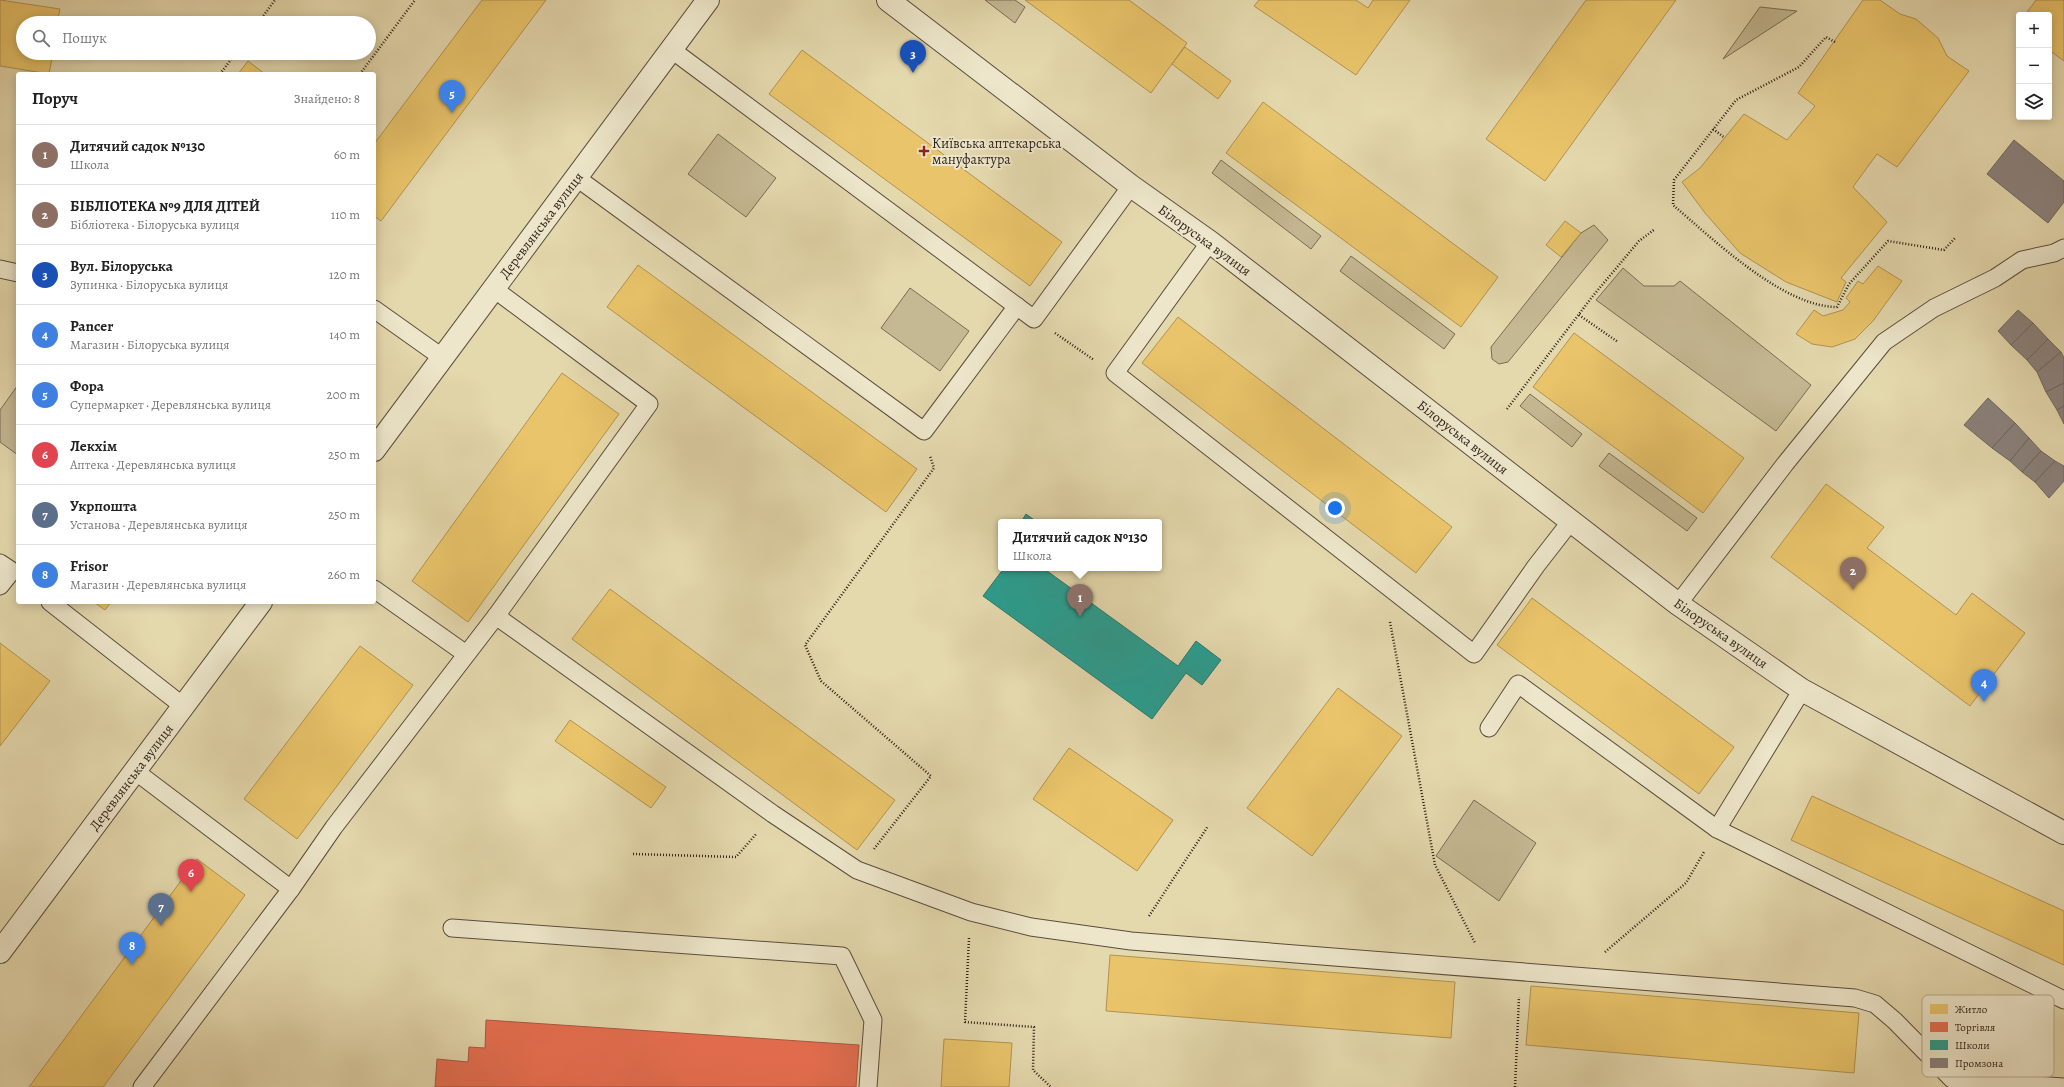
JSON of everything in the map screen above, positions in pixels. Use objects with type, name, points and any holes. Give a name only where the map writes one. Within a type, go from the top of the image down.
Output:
[{"type":"street","name":"Деревлянська вулиця","points":[[376,447],[708,0]]},
{"type":"street","name":"Білоруська вулиця","points":[[888,0],[1130,186],[1210,242],[1678,604],[1802,690],[2064,833]]},
{"type":"street","name":"Деревлянська вулиця","points":[[0,952],[260,604]]},
{"type":"lane","points":[[672,50],[1034,319],[1130,186]]},
{"type":"lane","points":[[577,178],[924,431],[1017,306]]},
{"type":"lane","points":[[1210,242],[1114,373],[1474,654],[1536,566],[1571,521]]},
{"type":"lane","points":[[1678,604],[1785,464],[1884,342],[1934,308],[1995,278],[2022,260],[2054,253],[2064,248]]},
{"type":"lane","points":[[0,269],[16,273]]},
{"type":"lane","points":[[142,1087],[291,889],[334,827],[496,616],[649,404],[494,289]]},
{"type":"lane","points":[[376,310],[443,358]]},
{"type":"lane","points":[[0,586],[12,568]]},
{"type":"lane","points":[[376,590],[466,654]]},
{"type":"lane","points":[[53,604],[183,706]]},
{"type":"lane","points":[[496,616],[773,814],[857,870],[971,912],[1031,927],[1131,942],[1855,998],[1875,1004],[1895,1021],[1922,1050]]},
{"type":"lane","points":[[1489,728],[1518,684],[1717,829],[2054,995]]},
{"type":"lane","points":[[1717,829],[1802,690]]},
{"type":"lane","points":[[135,771],[291,889]]},
{"type":"lane","points":[[452,928],[842,956],[873,1020],[868,1087]]},
{"type":"lane","points":[[2054,995],[2064,1000]]},
{"type":"lane","points":[[1952,1083],[2064,1087]]},
{"type":"path","points":[[263,16],[275,0]]},
{"type":"path","points":[[376,52],[415,0]]},
{"type":"path","points":[[1835,42],[1826,37],[1799,67],[1736,100],[1674,180],[1673,205],[1754,272],[1797,297],[1824,307],[1837,307],[1849,284],[1888,241],[1944,250],[1955,238]]},
{"type":"path","points":[[222,72],[231,60]]},
{"type":"path","points":[[361,72],[370,60]]},
{"type":"path","points":[[1713,129],[1725,138]]},
{"type":"path","points":[[1507,409],[1579,315],[1639,241],[1654,229]]},
{"type":"path","points":[[1579,315],[1618,342]]},
{"type":"path","points":[[1034,319],[1114,373]]},
{"type":"path","points":[[857,870],[931,776],[821,680],[805,645],[934,468],[924,431]]},
{"type":"path","points":[[1384,584],[1435,865],[1489,970]]},
{"type":"path","points":[[633,854],[736,857],[773,814]]},
{"type":"path","points":[[1131,942],[1208,826]]},
{"type":"path","points":[[1577,976],[1686,883],[1717,829]]},
{"type":"path","points":[[968,963],[965,1022],[1034,1027],[1033,1070],[1051,1087]]},
{"type":"path","points":[[1515,1087],[1521,972]]},
{"type":"shaded area","points":[[985,0],[1015,0],[1025,7],[1015,23]]},
{"type":"shaded area","points":[[1760,7],[1797,11],[1723,59]]},
{"type":"shaded area","points":[[718,134],[776,178],[746,217],[688,174]]},
{"type":"shaded area","points":[[1221,160],[1321,236],[1311,249],[1212,173]]},
{"type":"shaded area","points":[[1594,225],[1608,240],[1508,362],[1499,364],[1492,359],[1491,347],[1581,233]]},
{"type":"shaded area","points":[[1351,256],[1455,334],[1444,349],[1340,271]]},
{"type":"shaded area","points":[[1623,268],[1644,286],[1674,286],[1680,281],[1811,385],[1776,431],[1596,300]]},
{"type":"shaded area","points":[[910,288],[969,331],[940,371],[881,328]]},
{"type":"shaded area","points":[[16,388],[16,454],[0,442],[0,410]]},
{"type":"shaded area","points":[[1530,394],[1582,434],[1572,447],[1520,406]]},
{"type":"shaded area","points":[[1609,453],[1697,518],[1687,531],[1599,466]]},
{"type":"shaded area","points":[[1474,800],[1536,843],[1499,901],[1436,856]]},
{"type":"building: Житло","points":[[0,0],[60,9],[58,16],[16,16],[16,60],[52,60],[49,72],[37,72],[0,66]]},
{"type":"building: Житло","points":[[482,0],[546,0],[381,221],[376,217],[376,141]]},
{"type":"building: Житло","points":[[1025,0],[1129,0],[1187,43],[1151,93]]},
{"type":"building: Житло","points":[[1259,0],[1356,0],[1368,8],[1373,0],[1410,0],[1356,75],[1254,6]]},
{"type":"building: Житло","points":[[1586,0],[1676,0],[1545,181],[1486,139]]},
{"type":"building: Житло","points":[[1863,0],[1880,0],[1900,14],[1916,19],[1938,38],[1947,56],[1969,71],[1897,167],[1877,154],[1853,187],[1887,222],[1841,278],[1846,282],[1837,302],[1786,282],[1740,253],[1705,213],[1682,182],[1700,168],[1744,114],[1787,140],[1815,106],[1798,93]]},
{"type":"building: Житло","points":[[2036,0],[2064,0],[2064,61],[2052,52],[2052,12],[2027,12]]},
{"type":"building: Житло","points":[[1185,47],[1231,81],[1218,99],[1172,64]]},
{"type":"building: Житло","points":[[802,50],[1062,242],[1030,286],[769,94]]},
{"type":"building: Житло","points":[[248,61],[262,72],[240,72]]},
{"type":"building: Житло","points":[[1263,102],[1498,277],[1461,327],[1226,153]]},
{"type":"building: Житло","points":[[1565,221],[1581,233],[1561,257],[1546,245]]},
{"type":"building: Житло","points":[[638,265],[917,469],[886,512],[607,307]]},
{"type":"building: Житло","points":[[1878,266],[1902,281],[1873,321],[1855,339],[1832,347],[1812,344],[1796,334],[1814,310],[1823,316],[1843,310],[1850,302],[1846,298],[1858,281],[1863,284]]},
{"type":"building: Житло","points":[[1178,317],[1452,527],[1416,573],[1142,363]]},
{"type":"building: Житло","points":[[1574,333],[1744,458],[1703,513],[1533,387]]},
{"type":"building: Житло","points":[[562,373],[619,414],[468,622],[412,581]]},
{"type":"building: Житло","points":[[1826,484],[1884,527],[1867,548],[1956,615],[1972,593],[2025,633],[1970,706],[1771,557]]},
{"type":"building: Житло","points":[[610,589],[895,800],[857,850],[572,639]]},
{"type":"building: Житло","points":[[1532,598],[1734,747],[1699,794],[1497,645]]},
{"type":"building: Житло","points":[[97,604],[110,604],[105,610]]},
{"type":"building: Житло","points":[[0,643],[50,681],[0,746]]},
{"type":"building: Житло","points":[[360,646],[413,685],[297,839],[244,799]]},
{"type":"building: Житло","points":[[1338,688],[1402,736],[1312,856],[1247,808]]},
{"type":"building: Житло","points":[[570,720],[666,787],[651,808],[555,741]]},
{"type":"building: Житло","points":[[1069,748],[1173,820],[1137,871],[1033,799]]},
{"type":"building: Житло","points":[[1812,796],[2064,911],[2064,965],[1791,840]]},
{"type":"building: Житло","points":[[197,859],[245,895],[222,927],[103,1087],[29,1087]]},
{"type":"building: Житло","points":[[1110,955],[1455,982],[1451,1038],[1106,1011]]},
{"type":"building: Житло","points":[[1531,986],[1859,1013],[1854,1073],[1526,1045]]},
{"type":"building: Житло","points":[[944,1039],[1012,1043],[1009,1087],[941,1087]]},
{"type":"building: Торгівля","points":[[486,1020],[859,1045],[856,1087],[435,1087],[437,1059],[468,1062],[469,1047],[485,1048]]},
{"type":"building: Школи","points":[[1026,514],[1033,519],[1023,519]]},
{"type":"building: Школи","points":[[1002,571],[1047,571],[1178,666],[1196,641],[1221,660],[1202,685],[1186,673],[1152,719],[983,596]]},
{"type":"building: Промзона","points":[[2014,140],[2064,181],[2064,202],[2048,223],[1987,174]]},
{"type":"building: Промзона","points":[[2018,310],[2033,323],[2011,345],[1998,331]]},
{"type":"building: Промзона","points":[[2033,323],[2048,339],[2027,360],[2011,345]]},
{"type":"building: Промзона","points":[[2048,339],[2061,352],[2037,372],[2027,360]]},
{"type":"building: Промзона","points":[[2061,352],[2064,358],[2064,383],[2046,392],[2037,372]]},
{"type":"building: Промзона","points":[[2064,383],[2064,406],[2057,410],[2046,392]]},
{"type":"building: Промзона","points":[[1988,398],[2015,423],[1992,448],[1964,425]]},
{"type":"building: Промзона","points":[[2064,406],[2064,424],[2057,410]]},
{"type":"building: Промзона","points":[[2015,423],[2029,438],[2010,461],[1992,448]]},
{"type":"building: Промзона","points":[[2029,438],[2041,451],[2022,472],[2010,461]]},
{"type":"building: Промзона","points":[[2041,451],[2055,461],[2035,482],[2022,472]]},
{"type":"building: Промзона","points":[[2055,461],[2064,466],[2064,481],[2049,498],[2035,482]]},
{"type":"place","name":"Вул. Білоруська","points":[[913,73]]},
{"type":"place","name":"Фора","points":[[452,113]]},
{"type":"place","name":"Київська аптекарська мануфактура","points":[[924,151]]},
{"type":"place","name":"БІБЛІОТЕКА №9 ДЛЯ ДІТЕЙ","points":[[1853,590]]},
{"type":"place","name":"Дитячий садок №130","points":[[1080,617]]},
{"type":"place","name":"Pancer","points":[[1984,702]]},
{"type":"place","name":"Лекхім","points":[[191,892]]},
{"type":"place","name":"Укрпошта","points":[[161,926]]},
{"type":"place","name":"Frisor","points":[[132,965]]}]
